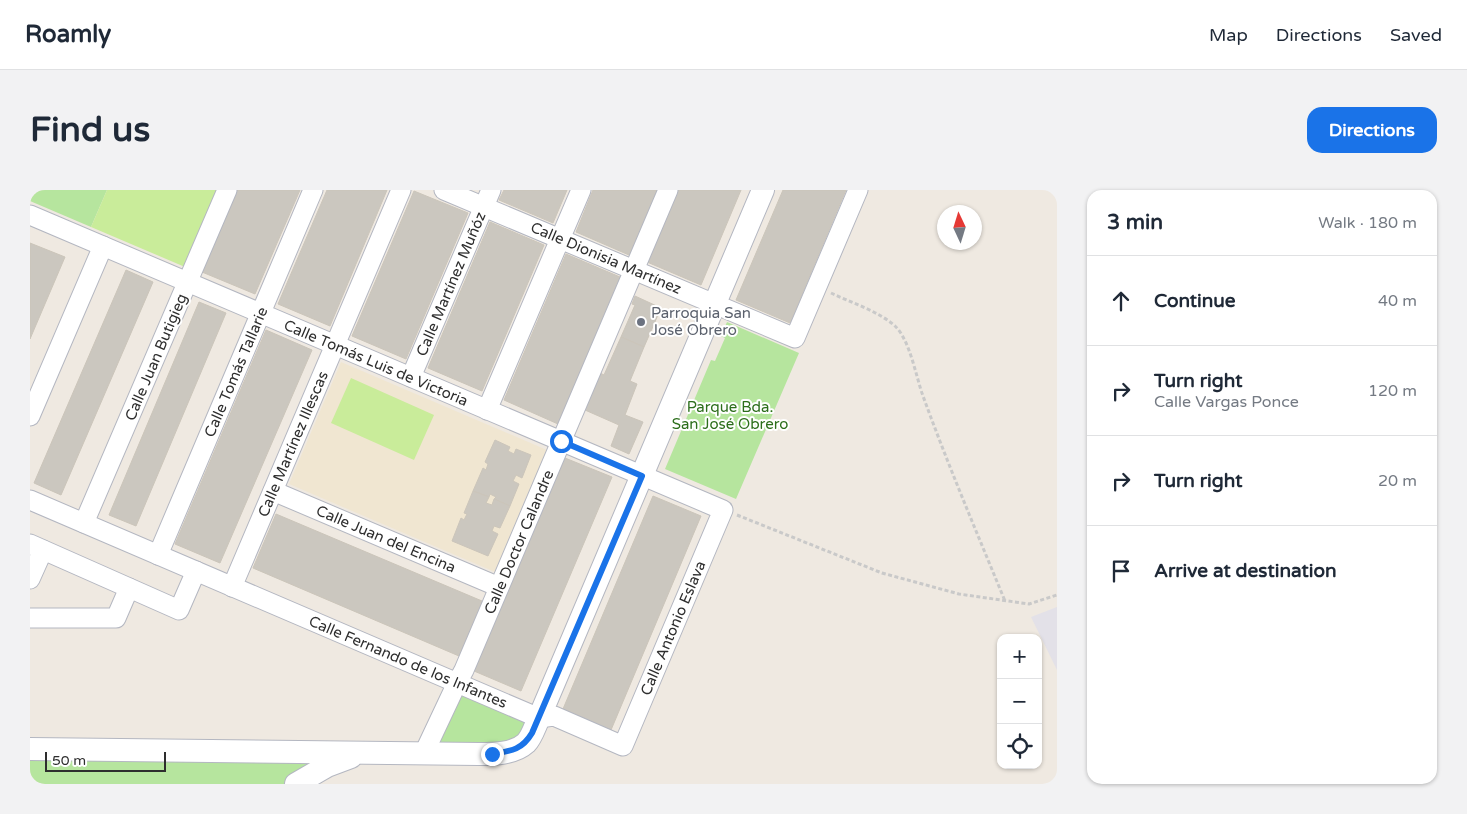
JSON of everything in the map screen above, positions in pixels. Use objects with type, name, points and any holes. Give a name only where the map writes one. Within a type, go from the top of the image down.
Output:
[{"type":"street","name":"Calle Juan Butigieg","points":[[84,523],[227,190]]},
{"type":"street","name":"Calle Tomás Tallarie","points":[[158,555],[313,190]]},
{"type":"street","name":"Calle Martínez Illescas","points":[[232,587],[401,190]]},
{"type":"street","name":"Calle Dionisia Martínez","points":[[444,190],[488,198],[560,239],[796,338],[817,287]]},
{"type":"street","points":[[487,410],[581,190]]},
{"type":"street","name":"Calle Doctor Calandre","points":[[424,754],[464,670],[668,190]]},
{"type":"street","points":[[30,749],[492,754],[517,749],[526,743],[539,718],[763,190]]},
{"type":"street","points":[[817,287],[858,190]]},
{"type":"street","name":"Calle Martínez Muñóz","points":[[412,378],[488,198]]},
{"type":"street","name":"Calle Tomás Luis de Victoria","points":[[30,215],[723,510]]},
{"type":"street","points":[[30,416],[102,246]]},
{"type":"street","name":"Calle Juan del Encina","points":[[273,491],[499,587]]},
{"type":"street","name":"Calle Fernando de los Infantes","points":[[30,500],[539,718],[554,716],[623,746]]},
{"type":"street","name":"Calle Antonio Eslava","points":[[623,746],[723,510]]},
{"type":"street","points":[[30,579],[36,547],[179,610],[196,571]]},
{"type":"street","points":[[30,618],[116,618],[128,588]]},
{"type":"street","points":[[296,784],[327,766],[358,755],[379,753],[424,754]]},
{"type":"path","points":[[817,287],[885,319],[896,327],[905,339],[923,395],[960,492],[1005,600]]},
{"type":"path","points":[[723,510],[882,573],[959,594],[1030,604],[1057,595]]},
{"type":"shaded area","points":[[341,362],[547,450],[495,572],[289,484]]},
{"type":"shaded area","points":[[1057,607],[1057,670],[1042,639],[1042,634],[1039,634],[1031,617]]},
{"type":"green space","points":[[30,190],[107,190],[91,227],[30,201]]},
{"type":"green space","points":[[107,190],[218,190],[185,267],[91,227]]},
{"type":"green space","name":"Parque Bda. San José Obrero","points":[[727,322],[799,353],[736,499],[665,469],[711,360],[715,361],[725,338],[721,336]]},
{"type":"green space","points":[[351,378],[434,415],[414,460],[331,423]]},
{"type":"green space","points":[[457,683],[539,718],[526,743],[424,753]]},
{"type":"green space","points":[[30,749],[379,753],[296,784],[30,784]]},
{"type":"building","points":[[237,190],[300,190],[255,294],[202,272]]},
{"type":"building","points":[[327,190],[387,190],[330,326],[278,304]]},
{"type":"building","points":[[504,190],[567,190],[553,223],[499,200]]},
{"type":"building","points":[[593,190],[657,190],[629,255],[576,232]]},
{"type":"building","points":[[678,190],[741,190],[701,285],[647,262]]},
{"type":"building","points":[[783,190],[846,190],[790,323],[736,300]]},
{"type":"building","points":[[414,191],[468,213],[406,359],[352,336]]},
{"type":"building","points":[[490,222],[544,245],[482,391],[428,368]]},
{"type":"building","points":[[30,243],[65,257],[30,339]]},
{"type":"building","points":[[566,254],[620,277],[558,424],[504,400]]},
{"type":"building","points":[[126,270],[153,282],[61,495],[34,483]]},
{"type":"building","name":"Parroquia San José Obrero","points":[[635,296],[661,308],[644,347],[621,337],[635,305],[632,304]]},
{"type":"building","points":[[199,302],[226,313],[136,526],[109,515]]},
{"type":"building","points":[[266,330],[312,350],[220,563],[175,544]]},
{"type":"building","points":[[621,337],[644,347],[630,381],[637,384],[625,415],[643,422],[629,454],[611,446],[619,425],[585,410],[600,373],[604,375]]},
{"type":"building","points":[[495,440],[510,447],[508,451],[514,454],[516,449],[531,455],[522,478],[516,475],[513,481],[519,484],[510,506],[494,499],[496,497],[490,494],[489,497],[473,491],[483,468],[486,470],[488,464],[485,462]]},
{"type":"building","points":[[565,458],[612,477],[521,691],[474,671]]},
{"type":"building","points":[[473,491],[489,497],[486,503],[492,505],[494,499],[510,506],[500,528],[494,526],[492,531],[498,534],[488,556],[452,541],[461,518],[464,520],[467,514],[464,513]]},
{"type":"building","points":[[653,496],[701,516],[611,730],[563,709]]},
{"type":"building","points":[[276,514],[482,601],[459,656],[253,568]]},
{"type":"place","name":"Parroquia San José Obrero","points":[[641,322]]},
{"type":"route","points":[[492,754],[517,749],[526,743],[532,733],[642,476],[561,441]]}]
